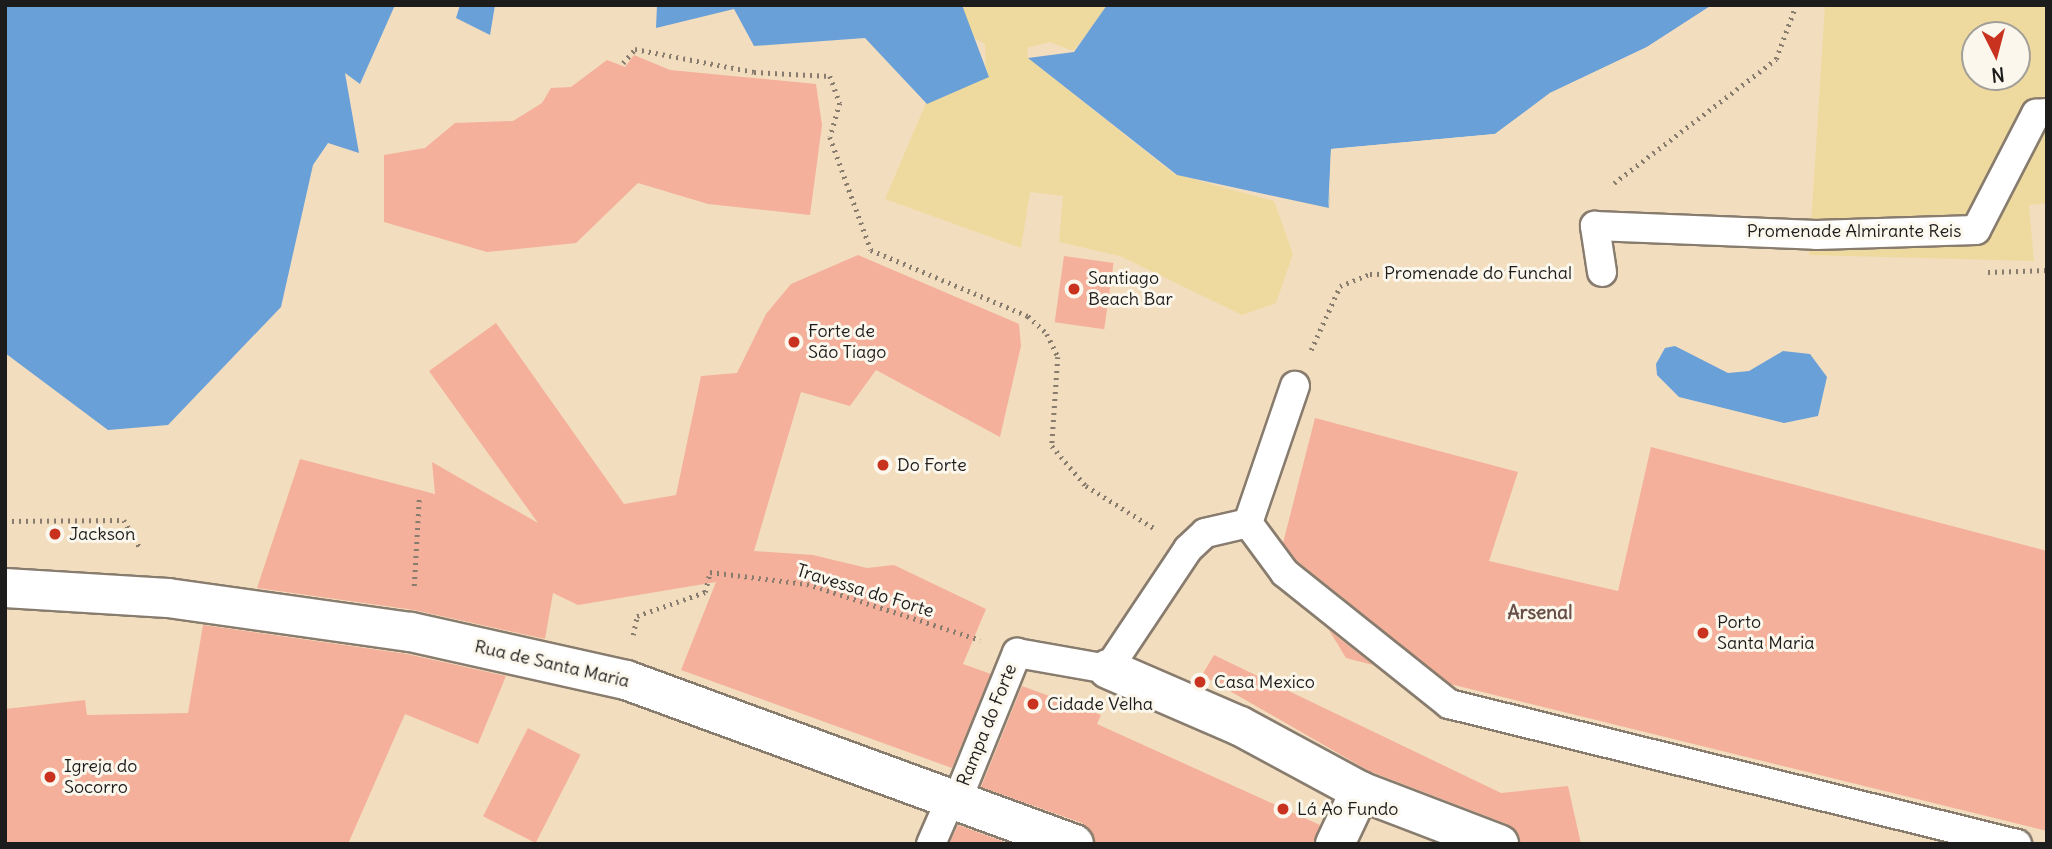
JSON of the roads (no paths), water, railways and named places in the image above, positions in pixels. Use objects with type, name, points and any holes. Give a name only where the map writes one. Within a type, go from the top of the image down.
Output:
[{"type":"street","name":"Rua de Santa Maria","points":[[5,587],[168,598],[411,632],[626,681],[955,797],[1074,844]]},
{"type":"street","points":[[1108,668],[1240,726],[1360,791],[1499,844]]},
{"type":"street","points":[[1335,844],[1360,791]]},
{"type":"lane","name":"Promenade Almirante Reis","points":[[1602,272],[1595,226],[1816,235],[1976,230],[2036,114],[2047,113]]},
{"type":"lane","points":[[1248,523],[1295,386]]},
{"type":"lane","points":[[1108,668],[1188,548],[1205,533],[1248,523]]},
{"type":"lane","points":[[1248,523],[1285,573],[1449,704],[2017,844]]},
{"type":"lane","name":"Rampa do Forte","points":[[931,844],[955,797],[1017,653],[1108,668]]},
{"type":"water","points":[[5,5],[395,5],[360,84],[345,73],[359,153],[328,143],[313,165],[281,307],[168,425],[108,430],[5,353]]},
{"type":"water","points":[[460,5],[495,5],[490,35],[456,18]]},
{"type":"water","points":[[657,5],[962,5],[989,77],[927,104],[865,38],[754,46],[734,9],[656,28]]},
{"type":"water","points":[[1107,5],[1712,5],[1647,47],[1550,93],[1495,134],[1331,149],[1329,208],[1177,175],[1028,58],[1074,52]]},
{"type":"water","points":[[1675,346],[1728,373],[1749,371],[1783,351],[1810,354],[1827,377],[1818,416],[1784,423],[1679,397],[1657,375],[1656,364],[1665,348]]},
{"type":"place","name":"Santiago Beach Bar","points":[[1074,289]]},
{"type":"place","name":"Forte de São Tiago","points":[[794,342]]},
{"type":"place","name":"Do Forte","points":[[883,465]]},
{"type":"place","name":"Jackson","points":[[55,534]]},
{"type":"place","name":"Porto Santa Maria","points":[[1703,633]]},
{"type":"place","name":"Casa Mexico","points":[[1200,682]]},
{"type":"place","name":"Cidade Velha","points":[[1033,704]]},
{"type":"place","name":"Igreja do Socorro","points":[[50,777]]},
{"type":"place","name":"Lá Ao Fundo","points":[[1283,809]]},
{"type":"district","name":"Arsenal","points":[[1540,613]]}]
